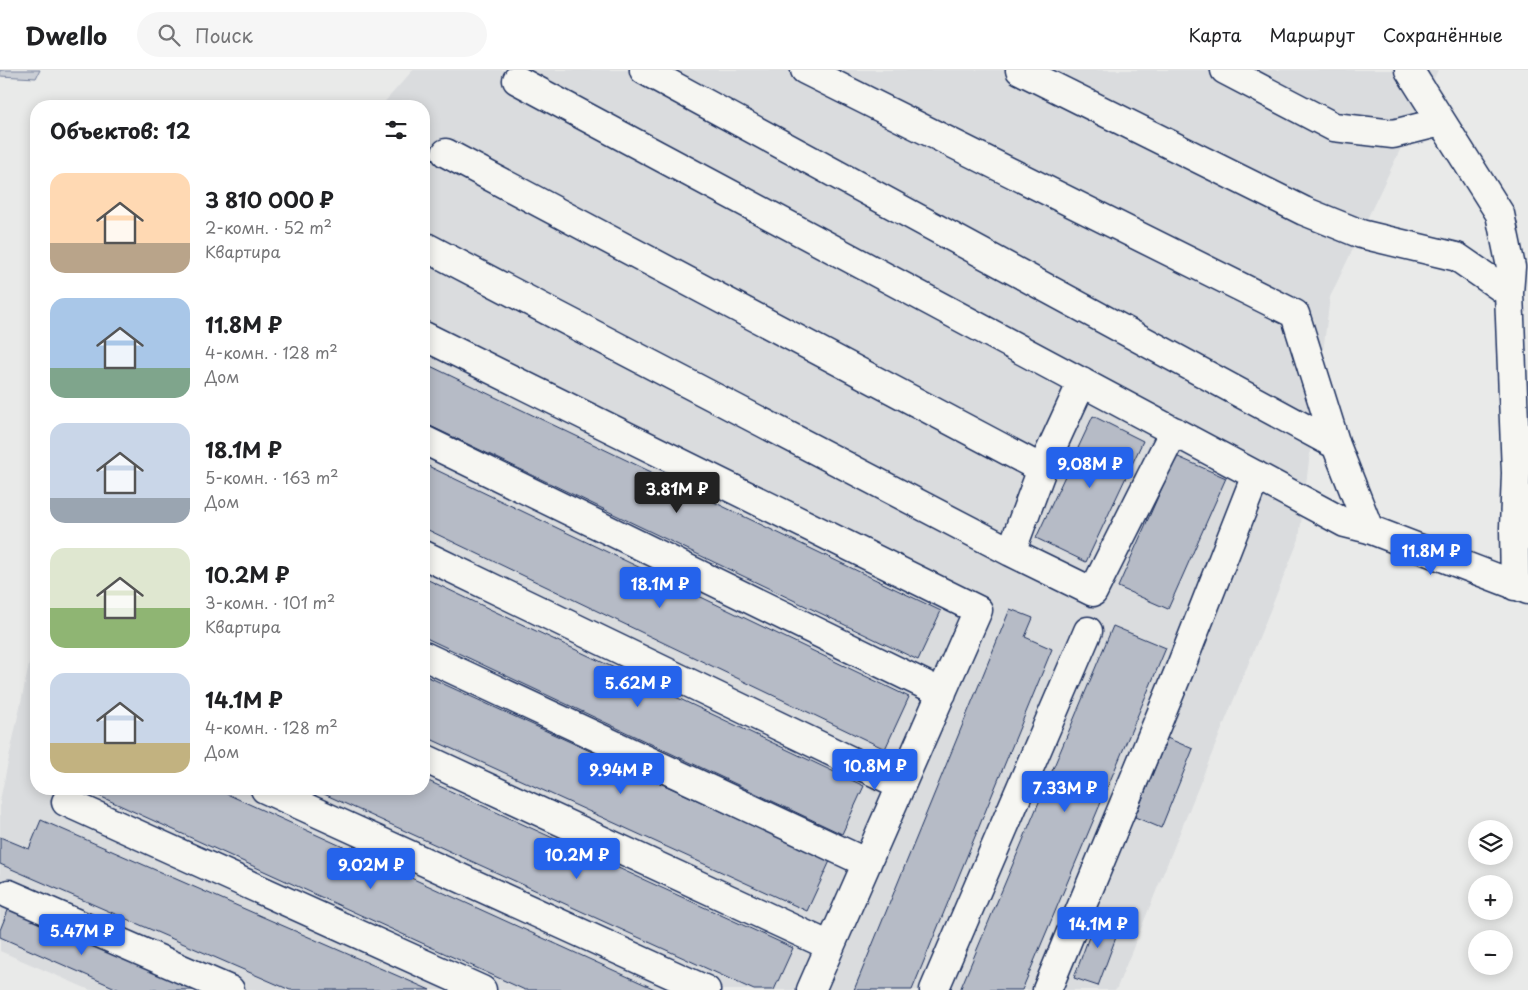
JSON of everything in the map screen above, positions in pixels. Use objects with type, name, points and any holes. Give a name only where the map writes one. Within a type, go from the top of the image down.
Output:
[{"type":"street","points":[[644,70],[1336,445]]},
{"type":"street","points":[[805,70],[1295,314],[1336,445],[1357,526]]},
{"type":"street","points":[[1020,70],[1304,211],[1361,234],[1457,257],[1509,293]]},
{"type":"street","points":[[1225,70],[1334,127],[1393,134],[1441,122]]},
{"type":"street","points":[[517,80],[1256,475],[1357,526],[1521,588],[1514,528],[1516,472],[1509,293],[1511,267],[1500,214],[1409,70]]},
{"type":"street","points":[[446,153],[1042,469]]},
{"type":"street","points":[[430,249],[1011,552],[1093,592],[1174,431]]},
{"type":"street","points":[[430,339],[978,610],[811,990]]},
{"type":"street","points":[[1011,552],[1042,469],[1082,382]]},
{"type":"street","points":[[430,443],[942,693]]},
{"type":"street","points":[[1046,990],[1182,666],[1256,475]]},
{"type":"street","points":[[430,558],[901,785]]},
{"type":"street","points":[[934,990],[1088,631]]},
{"type":"street","points":[[430,659],[867,863]]},
{"type":"street","points":[[430,761],[830,946]]},
{"type":"street","points":[[277,795],[706,990]]},
{"type":"street","points":[[66,802],[482,990]]},
{"type":"street","points":[[10,894],[230,990]]},
{"type":"shaded area","points":[[0,70],[40,70],[36,78],[0,76]]},
{"type":"shaded area","points":[[413,70],[1438,70],[1330,297],[1299,539],[1116,990],[90,990],[0,951],[0,800],[30,660],[30,795],[430,795],[430,100],[386,100]]},
{"type":"building","points":[[430,366],[941,611],[918,660],[430,426]]},
{"type":"building","points":[[1093,416],[1143,441],[1086,562],[1036,538]]},
{"type":"building","points":[[1176,456],[1226,478],[1168,609],[1118,587]]},
{"type":"building","points":[[430,467],[909,697],[885,749],[430,531]]},
{"type":"building","points":[[430,581],[864,786],[842,834],[430,640]]},
{"type":"building","points":[[1010,609],[1033,618],[1025,637],[1052,649],[912,990],[854,990]]},
{"type":"building","points":[[1113,626],[1166,648],[1022,990],[960,990]]},
{"type":"building","points":[[430,678],[830,861],[807,911],[430,739]]},
{"type":"building","points":[[1167,738],[1193,749],[1161,828],[1135,817]]},
{"type":"building","points":[[430,782],[793,948],[774,990],[754,990],[326,795],[430,795]]},
{"type":"building","points":[[97,795],[229,795],[657,990],[525,990]]},
{"type":"building","points":[[41,820],[430,990],[290,990],[0,864],[0,837],[29,849]]},
{"type":"building","points":[[9,908],[194,990],[120,990],[0,937],[0,930]]},
{"type":"building","points":[[1098,912],[1122,921],[1098,986],[1074,978]]}]
